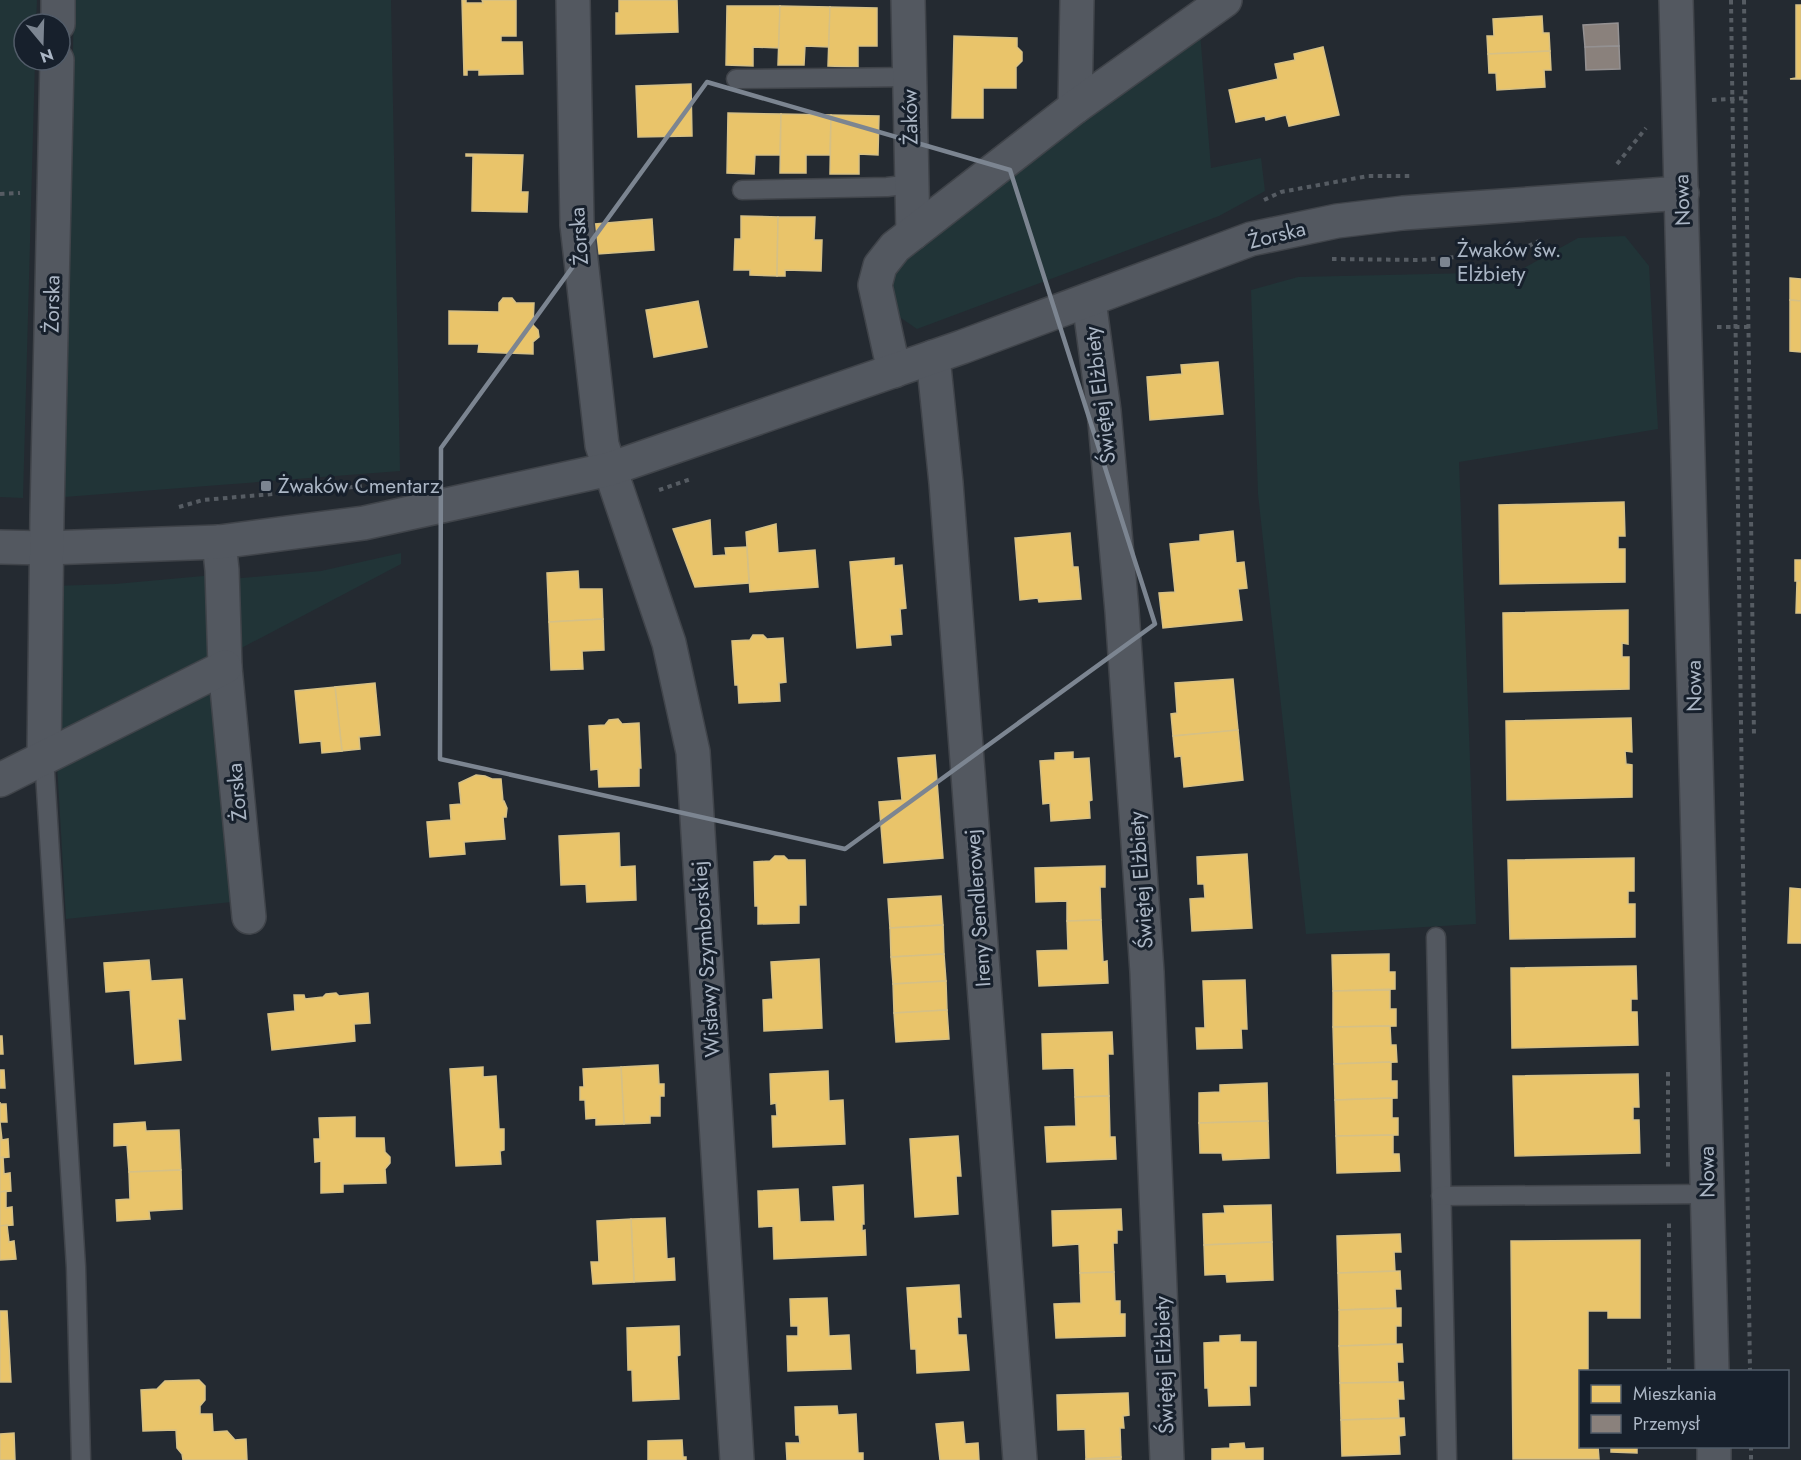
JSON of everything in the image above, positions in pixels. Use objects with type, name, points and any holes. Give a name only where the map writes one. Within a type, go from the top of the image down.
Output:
[{"type":"street","name":"Żorska","points":[[573,0],[577,225],[602,445],[610,469]]},
{"type":"street","name":"Żaków","points":[[908,0],[913,233]]},
{"type":"street","points":[[1075,107],[1077,0]]},
{"type":"street","points":[[894,371],[875,285],[880,266],[895,247],[1075,107],[1225,0]]},
{"type":"street","name":"Nowa","points":[[1676,0],[1712,1370]]},
{"type":"street","name":"Żorska","points":[[44,757],[46,548],[57,72]]},
{"type":"street","name":"Żorska","points":[[0,548],[219,542],[364,523],[610,469],[894,371],[1089,301],[1251,239],[1337,221],[1467,207],[1682,193]]},
{"type":"street","name":"Świętej Elżbiety","points":[[1089,301],[1104,411],[1122,610],[1147,972],[1167,1460]]},
{"type":"street","name":"Ireny Sendlerowej","points":[[933,357],[952,565],[1020,1460]]},
{"type":"street","name":"Wisławy Szymborskiej","points":[[610,469],[669,643],[693,752],[737,1460]]},
{"type":"street","name":"Żorska","points":[[219,542],[225,667],[249,918]]},
{"type":"street","points":[[0,780],[225,667]]},
{"type":"lane","points":[[736,79],[910,77]]},
{"type":"lane","points":[[742,190],[887,187],[912,184]]},
{"type":"lane","points":[[44,757],[76,1267],[81,1460]]},
{"type":"lane","points":[[1436,937],[1447,1460]]},
{"type":"lane","points":[[1441,1196],[1707,1194]]},
{"type":"path","points":[[1731,0],[1750,1370]]},
{"type":"path","points":[[1744,0],[1754,737]]},
{"type":"path","points":[[1615,168],[1656,114],[1656,102],[1747,98]]},
{"type":"path","points":[[1281,192],[1368,176],[1413,176]]},
{"type":"path","points":[[0,194],[21,193]]},
{"type":"path","points":[[1516,252],[1544,238]]},
{"type":"path","points":[[1707,327],[1750,327]]},
{"type":"path","points":[[174,509],[203,500],[327,488]]},
{"type":"highlighted area","points":[[707,82],[1010,170],[1155,624],[845,849],[440,759],[441,448]]},
{"type":"green space","points":[[0,0],[37,0],[36,12],[12,12],[12,72],[35,72],[23,498],[0,497]]},
{"type":"green space","points":[[74,0],[391,0],[400,471],[64,497]]},
{"type":"green space","points":[[1200,32],[1211,168],[1261,158],[1265,191],[1219,216],[917,329],[901,318],[891,296],[892,273],[912,245]]},
{"type":"green space","points":[[1625,236],[1649,266],[1658,429],[1459,462],[1476,924],[1306,934],[1258,494],[1251,290],[1298,277],[1517,272],[1578,238]]},
{"type":"green space","points":[[401,553],[401,564],[232,653],[230,579],[321,571]]},
{"type":"green space","points":[[214,575],[216,661],[54,742],[52,586],[115,584]]},
{"type":"green space","points":[[216,685],[232,902],[66,919],[57,764]]},
{"type":"building: Mieszkania","points":[[462,0],[466,0],[466,3],[483,3],[482,0],[516,0],[516,36],[501,36],[501,42],[522,42],[523,74],[479,75],[479,70],[467,70],[467,75],[464,75]]},
{"type":"building: Mieszkania","points":[[619,0],[677,0],[678,32],[616,34],[616,13],[619,13]]},
{"type":"building: Mieszkania","points":[[1796,5],[1801,5],[1801,79],[1790,79],[1796,78]]},
{"type":"building: Mieszkania","points":[[727,6],[780,6],[779,48],[753,47],[753,66],[726,65]]},
{"type":"building: Mieszkania","points":[[780,6],[830,7],[829,47],[805,46],[804,65],[778,65]]},
{"type":"building: Mieszkania","points":[[830,7],[877,8],[877,46],[858,46],[858,67],[828,66]]},
{"type":"building: Mieszkania","points":[[1542,16],[1543,33],[1549,33],[1550,51],[1488,54],[1487,36],[1494,36],[1493,19]]},
{"type":"building: Mieszkania","points":[[954,36],[1017,38],[1017,47],[1022,52],[1022,61],[1016,67],[1016,88],[983,88],[983,118],[952,118]]},
{"type":"building: Mieszkania","points":[[1323,47],[1339,115],[1289,126],[1286,115],[1266,120],[1265,116],[1236,122],[1229,90],[1278,79],[1275,64],[1295,60],[1294,54]]},
{"type":"building: Mieszkania","points":[[1550,51],[1551,70],[1544,70],[1545,87],[1497,90],[1496,73],[1489,73],[1488,54]]},
{"type":"building: Mieszkania","points":[[691,84],[692,136],[638,137],[636,86]]},
{"type":"building: Mieszkania","points":[[728,113],[781,114],[780,155],[755,155],[754,174],[727,173]]},
{"type":"building: Mieszkania","points":[[781,114],[831,115],[830,155],[806,155],[806,173],[780,173]]},
{"type":"building: Mieszkania","points":[[831,115],[879,116],[878,155],[859,154],[859,174],[830,174]]},
{"type":"building: Mieszkania","points":[[466,154],[523,155],[521,192],[528,192],[527,212],[472,211],[473,156],[466,156]]},
{"type":"building: Mieszkania","points":[[741,216],[778,217],[777,276],[750,275],[750,270],[734,270],[735,239],[741,239]]},
{"type":"building: Mieszkania","points":[[778,217],[815,217],[814,240],[822,240],[821,271],[785,270],[785,276],[777,276]]},
{"type":"building: Mieszkania","points":[[652,219],[654,250],[598,254],[595,224]]},
{"type":"building: Mieszkania","points":[[1790,278],[1801,279],[1801,301],[1790,300]]},
{"type":"building: Mieszkania","points":[[503,298],[512,298],[516,303],[534,303],[533,325],[538,330],[539,337],[533,342],[533,354],[478,352],[479,344],[449,344],[449,311],[499,312],[499,303]]},
{"type":"building: Mieszkania","points":[[1790,300],[1801,301],[1801,352],[1790,351]]},
{"type":"building: Mieszkania","points":[[698,301],[707,347],[654,357],[646,310]]},
{"type":"building: Mieszkania","points":[[1218,362],[1223,414],[1150,420],[1147,377],[1182,374],[1181,365]]},
{"type":"building: Mieszkania","points":[[1624,502],[1625,536],[1618,536],[1618,549],[1625,549],[1625,582],[1500,584],[1499,505]]},
{"type":"building: Mieszkania","points":[[710,520],[712,556],[726,555],[725,548],[747,547],[749,583],[695,587],[673,529]]},
{"type":"building: Mieszkania","points":[[776,524],[778,553],[815,550],[818,587],[750,592],[746,532]]},
{"type":"building: Mieszkania","points":[[1233,531],[1236,563],[1244,562],[1247,588],[1238,589],[1242,620],[1163,628],[1159,593],[1175,592],[1170,544],[1200,541],[1200,535]]},
{"type":"building: Mieszkania","points":[[1070,533],[1073,567],[1078,567],[1081,599],[1039,602],[1038,598],[1020,600],[1015,538]]},
{"type":"building: Mieszkania","points":[[894,558],[894,566],[902,565],[906,608],[900,609],[902,634],[890,635],[891,645],[857,648],[850,562]]},
{"type":"building: Mieszkania","points":[[1795,560],[1801,560],[1801,581],[1795,581]]},
{"type":"building: Mieszkania","points":[[578,571],[579,589],[602,589],[603,619],[549,622],[547,573]]},
{"type":"building: Mieszkania","points":[[1797,581],[1801,581],[1801,613],[1796,613]]},
{"type":"building: Mieszkania","points":[[1628,610],[1628,644],[1622,643],[1622,657],[1629,657],[1629,689],[1504,692],[1503,613]]},
{"type":"building: Mieszkania","points":[[603,619],[604,650],[582,651],[583,669],[551,670],[549,622]]},
{"type":"building: Mieszkania","points":[[753,635],[763,635],[767,639],[783,638],[786,682],[779,683],[780,701],[739,703],[738,685],[735,685],[732,641],[750,640]]},
{"type":"building: Mieszkania","points":[[1233,679],[1238,730],[1173,736],[1171,714],[1177,713],[1175,683]]},
{"type":"building: Mieszkania","points":[[375,683],[380,735],[359,737],[360,749],[342,751],[335,687]]},
{"type":"building: Mieszkania","points":[[335,687],[342,751],[322,753],[321,741],[300,743],[295,691]]},
{"type":"building: Mieszkania","points":[[1631,718],[1632,752],[1625,751],[1626,764],[1632,765],[1632,797],[1507,800],[1506,721]]},
{"type":"building: Mieszkania","points":[[618,719],[622,724],[639,723],[641,768],[639,768],[639,786],[599,787],[598,769],[591,770],[589,726],[605,725],[609,720]]},
{"type":"building: Mieszkania","points":[[1238,730],[1243,780],[1184,787],[1181,756],[1175,757],[1173,736]]},
{"type":"building: Mieszkania","points":[[1073,752],[1073,759],[1089,758],[1092,800],[1089,801],[1090,818],[1051,821],[1050,803],[1043,804],[1040,761],[1055,760],[1055,753]]},
{"type":"building: Mieszkania","points":[[935,755],[943,858],[884,863],[879,802],[902,800],[898,758]]},
{"type":"building: Mieszkania","points":[[476,775],[501,779],[503,801],[507,808],[506,817],[503,817],[505,839],[464,842],[465,854],[430,857],[427,822],[451,820],[450,805],[461,804],[459,783]]},
{"type":"building: Mieszkania","points":[[619,833],[620,867],[635,866],[636,900],[587,902],[586,884],[561,885],[559,836]]},
{"type":"building: Mieszkania","points":[[1247,854],[1252,928],[1192,931],[1190,899],[1205,898],[1204,884],[1198,884],[1197,857]]},
{"type":"building: Mieszkania","points":[[775,856],[784,856],[788,860],[805,860],[806,905],[799,905],[799,923],[758,924],[758,906],[755,906],[754,862],[770,861]]},
{"type":"building: Mieszkania","points":[[1634,858],[1634,891],[1628,891],[1628,904],[1635,904],[1635,937],[1510,939],[1508,860]]},
{"type":"building: Mieszkania","points":[[1105,866],[1105,887],[1100,887],[1101,920],[1067,921],[1067,901],[1036,902],[1035,868]]},
{"type":"building: Mieszkania","points":[[1790,888],[1801,889],[1801,943],[1788,943]]},
{"type":"building: Mieszkania","points":[[941,896],[943,925],[890,928],[888,899]]},
{"type":"building: Mieszkania","points":[[1101,920],[1103,962],[1107,961],[1108,983],[1039,986],[1037,951],[1068,950],[1067,921]]},
{"type":"building: Mieszkania","points":[[943,925],[944,954],[891,957],[890,928]]},
{"type":"building: Mieszkania","points":[[944,954],[946,981],[893,984],[891,957]]},
{"type":"building: Mieszkania","points":[[1389,954],[1389,972],[1395,972],[1395,989],[1333,991],[1332,955]]},
{"type":"building: Mieszkania","points":[[819,959],[822,1028],[764,1031],[763,1000],[773,999],[771,962]]},
{"type":"building: Mieszkania","points":[[149,960],[151,981],[182,979],[185,1019],[178,1019],[181,1060],[135,1064],[130,990],[106,992],[104,963]]},
{"type":"building: Mieszkania","points":[[1636,966],[1637,999],[1631,999],[1631,1012],[1637,1012],[1638,1045],[1512,1048],[1511,968]]},
{"type":"building: Mieszkania","points":[[1245,980],[1247,1029],[1241,1029],[1242,1048],[1197,1049],[1196,1028],[1205,1028],[1203,981]]},
{"type":"building: Mieszkania","points":[[946,981],[947,1010],[894,1013],[893,984]]},
{"type":"building: Mieszkania","points":[[1390,990],[1390,1009],[1396,1009],[1396,1026],[1333,1027],[1333,991]]},
{"type":"building: Mieszkania","points":[[336,993],[339,996],[368,993],[370,1023],[354,1024],[355,1041],[272,1050],[268,1014],[295,1011],[294,995],[304,995],[305,999]]},
{"type":"building: Mieszkania","points":[[947,1010],[949,1039],[896,1042],[894,1013]]},
{"type":"building: Mieszkania","points":[[1390,1026],[1391,1045],[1396,1045],[1397,1062],[1334,1064],[1333,1027]]},
{"type":"building: Mieszkania","points":[[1112,1032],[1113,1054],[1108,1054],[1109,1096],[1075,1097],[1074,1068],[1043,1069],[1042,1034]]},
{"type":"building: Mieszkania","points":[[0,1036],[2,1036],[3,1054],[0,1054]]},
{"type":"building: Mieszkania","points":[[1391,1062],[1391,1081],[1397,1081],[1397,1098],[1335,1100],[1334,1064]]},
{"type":"building: Mieszkania","points":[[658,1065],[659,1084],[664,1084],[664,1096],[660,1096],[660,1116],[650,1116],[650,1123],[624,1124],[621,1067]]},
{"type":"building: Mieszkania","points":[[483,1067],[483,1077],[496,1076],[499,1129],[504,1129],[504,1150],[500,1151],[501,1164],[456,1166],[450,1069]]},
{"type":"building: Mieszkania","points":[[621,1067],[624,1124],[596,1125],[596,1118],[586,1119],[585,1100],[580,1100],[580,1087],[584,1087],[583,1069]]},
{"type":"building: Mieszkania","points":[[0,1070],[4,1070],[5,1088],[0,1088]]},
{"type":"building: Mieszkania","points":[[828,1071],[829,1101],[843,1100],[845,1144],[773,1147],[772,1116],[777,1116],[776,1103],[771,1104],[770,1074]]},
{"type":"building: Mieszkania","points":[[1638,1074],[1639,1107],[1633,1107],[1633,1120],[1639,1120],[1640,1153],[1515,1156],[1513,1076]]},
{"type":"building: Mieszkania","points":[[1267,1083],[1268,1121],[1199,1123],[1199,1093],[1220,1092],[1220,1085]]},
{"type":"building: Mieszkania","points":[[1109,1096],[1110,1137],[1115,1137],[1116,1159],[1047,1162],[1045,1127],[1076,1126],[1075,1097]]},
{"type":"building: Mieszkania","points":[[1392,1098],[1392,1118],[1398,1118],[1398,1135],[1336,1136],[1335,1100]]},
{"type":"building: Mieszkania","points":[[0,1104],[6,1104],[7,1122],[0,1122]]},
{"type":"building: Mieszkania","points":[[355,1117],[355,1138],[384,1138],[385,1152],[390,1157],[390,1163],[385,1169],[386,1183],[343,1184],[343,1192],[321,1193],[321,1161],[315,1162],[314,1139],[320,1139],[319,1118]]},
{"type":"building: Mieszkania","points":[[1268,1121],[1269,1158],[1223,1160],[1222,1153],[1200,1153],[1199,1123]]},
{"type":"building: Mieszkania","points":[[0,1122],[2,1140],[8,1139],[9,1157],[0,1158]]},
{"type":"building: Mieszkania","points":[[145,1122],[146,1131],[179,1130],[181,1170],[129,1172],[127,1145],[114,1146],[114,1124]]},
{"type":"building: Mieszkania","points":[[1393,1135],[1393,1154],[1399,1154],[1400,1171],[1337,1173],[1336,1136]]},
{"type":"building: Mieszkania","points":[[958,1136],[961,1176],[956,1176],[958,1214],[915,1217],[910,1139]]},
{"type":"building: Mieszkania","points":[[3,1157],[4,1174],[10,1173],[11,1191],[0,1192],[0,1158]]},
{"type":"building: Mieszkania","points":[[181,1170],[182,1209],[149,1211],[150,1219],[117,1221],[116,1200],[130,1199],[129,1172]]},
{"type":"building: Mieszkania","points":[[863,1185],[864,1224],[862,1224],[862,1231],[865,1230],[866,1255],[774,1259],[773,1226],[759,1227],[758,1191],[798,1189],[800,1222],[835,1221],[833,1187]]},
{"type":"building: Mieszkania","points":[[6,1191],[6,1208],[12,1207],[13,1225],[0,1226],[0,1192]]},
{"type":"building: Mieszkania","points":[[1271,1205],[1272,1242],[1204,1245],[1203,1214],[1225,1213],[1224,1206]]},
{"type":"building: Mieszkania","points":[[1121,1209],[1122,1230],[1117,1230],[1117,1243],[1113,1243],[1114,1272],[1080,1273],[1079,1244],[1053,1246],[1052,1211]]},
{"type":"building: Mieszkania","points":[[665,1218],[667,1259],[674,1258],[675,1280],[634,1282],[631,1219]]},
{"type":"building: Mieszkania","points":[[631,1219],[634,1282],[593,1284],[591,1262],[599,1262],[597,1221]]},
{"type":"building: Mieszkania","points":[[7,1225],[9,1242],[14,1241],[16,1259],[0,1260],[0,1226]]},
{"type":"building: Mieszkania","points":[[1400,1234],[1401,1252],[1394,1252],[1395,1271],[1338,1273],[1337,1236]]},
{"type":"building: Mieszkania","points":[[1640,1240],[1640,1318],[1608,1318],[1608,1311],[1588,1311],[1588,1370],[1579,1370],[1579,1448],[1598,1448],[1599,1459],[1513,1459],[1511,1241]]},
{"type":"building: Mieszkania","points":[[1272,1242],[1273,1280],[1227,1282],[1226,1274],[1205,1275],[1204,1245]]},
{"type":"building: Mieszkania","points":[[1400,1271],[1401,1289],[1395,1289],[1396,1308],[1339,1310],[1338,1273]]},
{"type":"building: Mieszkania","points":[[1114,1272],[1115,1301],[1120,1301],[1120,1314],[1125,1314],[1125,1336],[1056,1338],[1054,1304],[1081,1303],[1080,1273]]},
{"type":"building: Mieszkania","points":[[959,1285],[961,1317],[957,1317],[958,1335],[966,1335],[969,1370],[917,1373],[916,1349],[911,1349],[907,1288]]},
{"type":"building: Mieszkania","points":[[827,1298],[829,1336],[849,1335],[851,1369],[788,1371],[787,1336],[798,1336],[798,1326],[791,1326],[790,1299]]},
{"type":"building: Mieszkania","points":[[1401,1308],[1401,1326],[1396,1326],[1396,1344],[1339,1346],[1339,1310]]},
{"type":"building: Mieszkania","points":[[0,1311],[7,1311],[11,1382],[0,1382]]},
{"type":"building: Mieszkania","points":[[679,1326],[680,1355],[677,1356],[679,1399],[633,1401],[632,1370],[628,1370],[627,1328]]},
{"type":"building: Mieszkania","points":[[1240,1335],[1240,1342],[1256,1342],[1256,1386],[1249,1386],[1250,1405],[1209,1406],[1208,1388],[1205,1388],[1204,1343],[1220,1342],[1220,1336]]},
{"type":"building: Mieszkania","points":[[1402,1344],[1403,1362],[1397,1362],[1398,1382],[1340,1383],[1339,1346]]},
{"type":"building: Mieszkania","points":[[199,1380],[205,1386],[205,1400],[200,1406],[200,1414],[212,1414],[213,1432],[227,1431],[235,1440],[246,1439],[247,1460],[183,1460],[177,1448],[176,1430],[143,1431],[141,1390],[157,1389],[165,1381]]},
{"type":"building: Mieszkania","points":[[1403,1382],[1404,1399],[1398,1399],[1399,1418],[1341,1420],[1340,1383]]},
{"type":"building: Mieszkania","points":[[1128,1393],[1129,1415],[1123,1416],[1124,1428],[1120,1428],[1121,1457],[1086,1459],[1085,1429],[1058,1430],[1057,1395]]},
{"type":"building: Mieszkania","points":[[837,1406],[838,1415],[856,1414],[858,1453],[863,1453],[863,1460],[787,1460],[786,1443],[800,1443],[799,1435],[796,1435],[795,1407]]},
{"type":"building: Mieszkania","points":[[1404,1418],[1405,1435],[1399,1436],[1400,1454],[1342,1456],[1341,1420]]},
{"type":"building: Mieszkania","points":[[963,1422],[965,1444],[978,1443],[979,1460],[940,1460],[936,1424]]},
{"type":"building: Mieszkania","points":[[14,1433],[15,1460],[0,1460],[0,1434]]},
{"type":"building: Mieszkania","points":[[682,1440],[683,1457],[686,1457],[686,1460],[648,1460],[648,1441]]},
{"type":"building: Mieszkania","points":[[1244,1443],[1245,1449],[1263,1448],[1263,1460],[1212,1460],[1212,1449],[1230,1448],[1230,1444]]},
{"type":"building: Mieszkania","points":[[1611,1448],[1637,1448],[1637,1453],[1611,1452]]},
{"type":"building: Mieszkania","points":[[1121,1457],[1121,1460],[1086,1460],[1086,1459]]},
{"type":"building: Przemysł","points":[[1618,23],[1619,46],[1585,47],[1583,25]]},
{"type":"building: Przemysł","points":[[1619,46],[1620,69],[1586,70],[1585,47]]},
{"type":"place","name":"Żwaków św. Elżbiety","points":[[1445,262]]},
{"type":"place","name":"Żwaków Cmentarz","points":[[266,486]]}]
